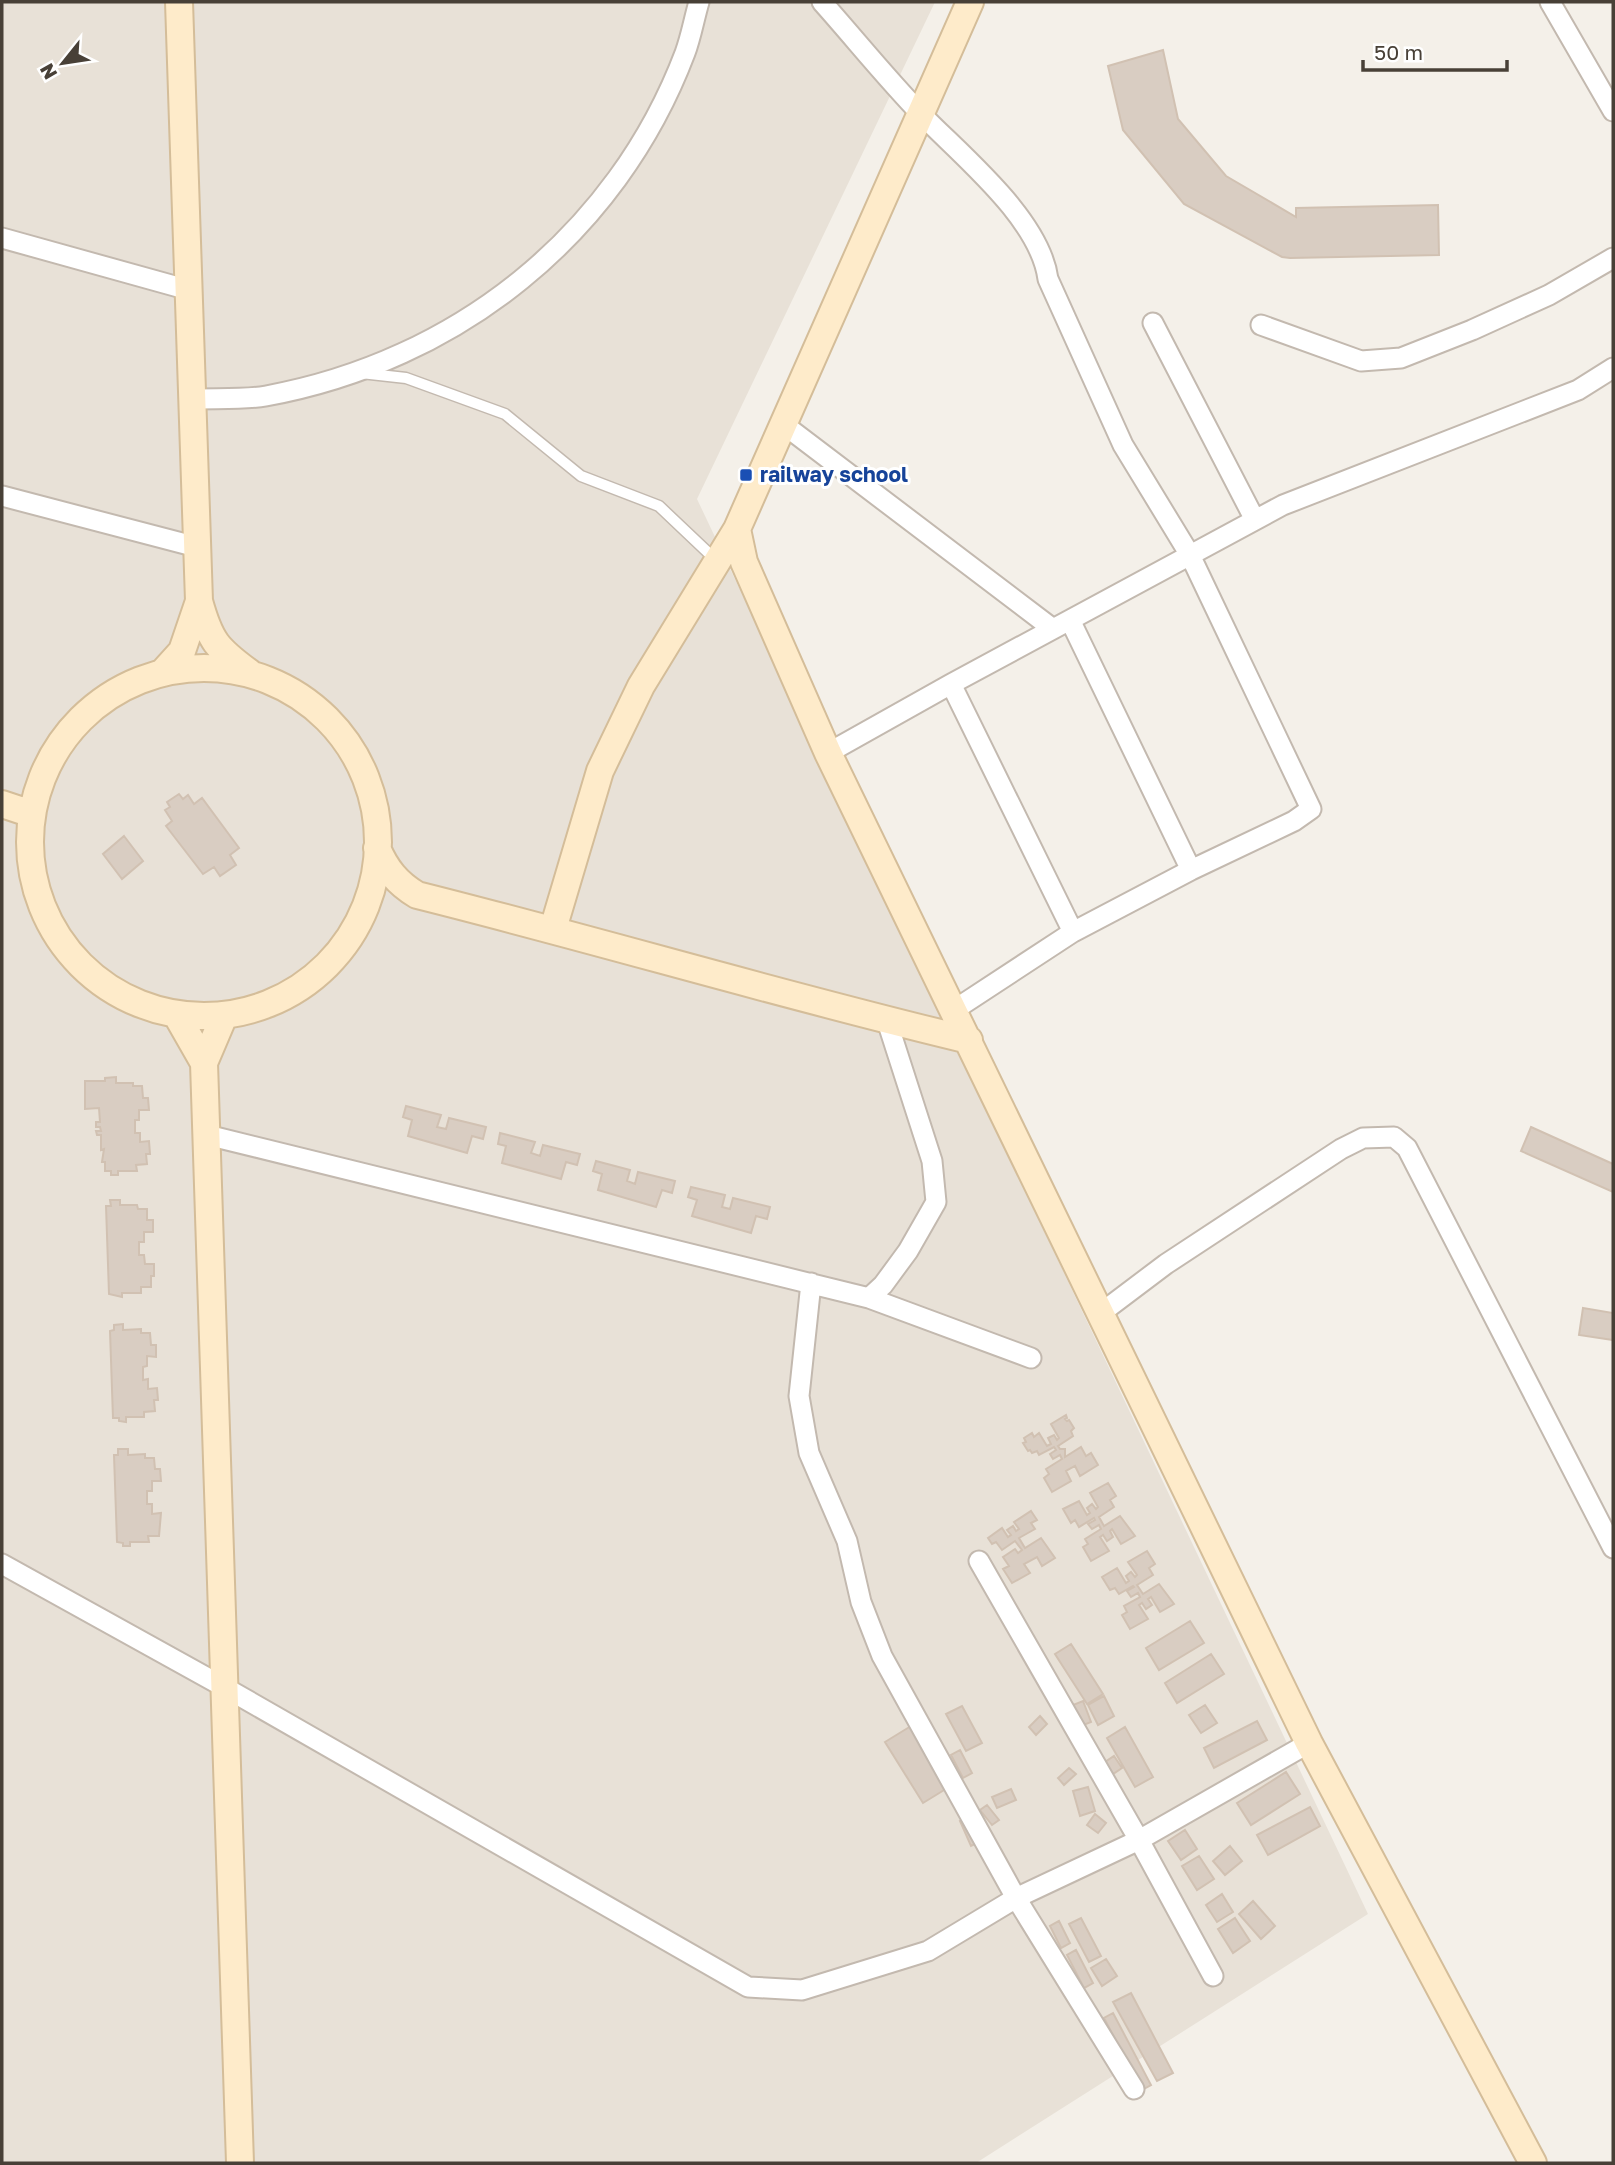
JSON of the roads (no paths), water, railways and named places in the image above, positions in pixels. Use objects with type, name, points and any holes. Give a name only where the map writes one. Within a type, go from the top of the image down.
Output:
[{"type":"street","points":[[179,2],[199,601],[206,627],[223,654],[253,675],[304,701],[330,723],[344,741],[357,760],[369,792],[376,825],[377,848],[375,872],[361,917],[337,954],[305,984],[267,1005],[224,1016],[176,1014],[154,1009],[113,990],[77,961],[51,924],[35,882],[31,859],[32,814],[37,791],[45,770],[69,732],[84,715],[121,688],[163,673],[208,668],[253,675]]},
{"type":"street","points":[[192,399],[265,396],[356,372],[411,350],[462,323],[519,283],[581,225],[627,164],[663,100],[685,52],[699,2]]},
{"type":"street","points":[[822,2],[920,113],[1006,199],[1046,260],[1048,279],[1123,445],[1190,555],[1311,809],[1294,821],[1191,870],[1073,932],[954,1010]]},
{"type":"street","points":[[553,929],[600,771],[641,686],[737,529],[970,2]]},
{"type":"street","points":[[1550,2],[1612,108]]},
{"type":"street","points":[[2,238],[188,290]]},
{"type":"street","points":[[1262,325],[1361,361],[1401,358],[1549,295],[1613,258]]},
{"type":"street","points":[[1153,324],[1255,520]]},
{"type":"street","points":[[828,753],[1283,505],[1578,390],[1613,368]]},
{"type":"street","points":[[783,424],[1062,624],[1191,870]]},
{"type":"street","points":[[2,496],[197,547]]},
{"type":"street","points":[[737,529],[744,562],[828,753],[1309,1743],[1533,2163]]},
{"type":"street","points":[[163,673],[182,651],[199,601]]},
{"type":"street","points":[[951,684],[1073,932]]},
{"type":"street","points":[[2,804],[32,814]]},
{"type":"street","points":[[377,848],[392,875],[402,886],[417,895],[553,929],[887,1021],[969,1040]]},
{"type":"street","points":[[361,917],[389,900],[417,895]]},
{"type":"street","points":[[176,1014],[204,1063]]},
{"type":"street","points":[[224,1016],[204,1063],[240,2163]]},
{"type":"street","points":[[869,1298],[908,1251],[936,1202],[932,1161],[887,1021]]},
{"type":"street","points":[[206,1135],[869,1298],[1031,1358]]},
{"type":"street","points":[[1101,1313],[1166,1264],[1341,1149],[1363,1138],[1394,1137],[1407,1148],[1613,1548]]},
{"type":"street","points":[[811,1283],[799,1396],[809,1453],[847,1541],[861,1602],[882,1656],[1016,1898],[1134,2090]]},
{"type":"street","points":[[979,1561],[1139,1840],[1213,1976]]},
{"type":"street","points":[[2,1564],[224,1687],[748,1987],[802,1990],[928,1951],[1016,1898],[1139,1840],[1309,1743]]},
{"type":"lane","points":[[356,372],[406,378],[505,414],[581,476],[659,506],[717,561]]},
{"type":"place","name":"railway school","points":[[746,475]]}]
